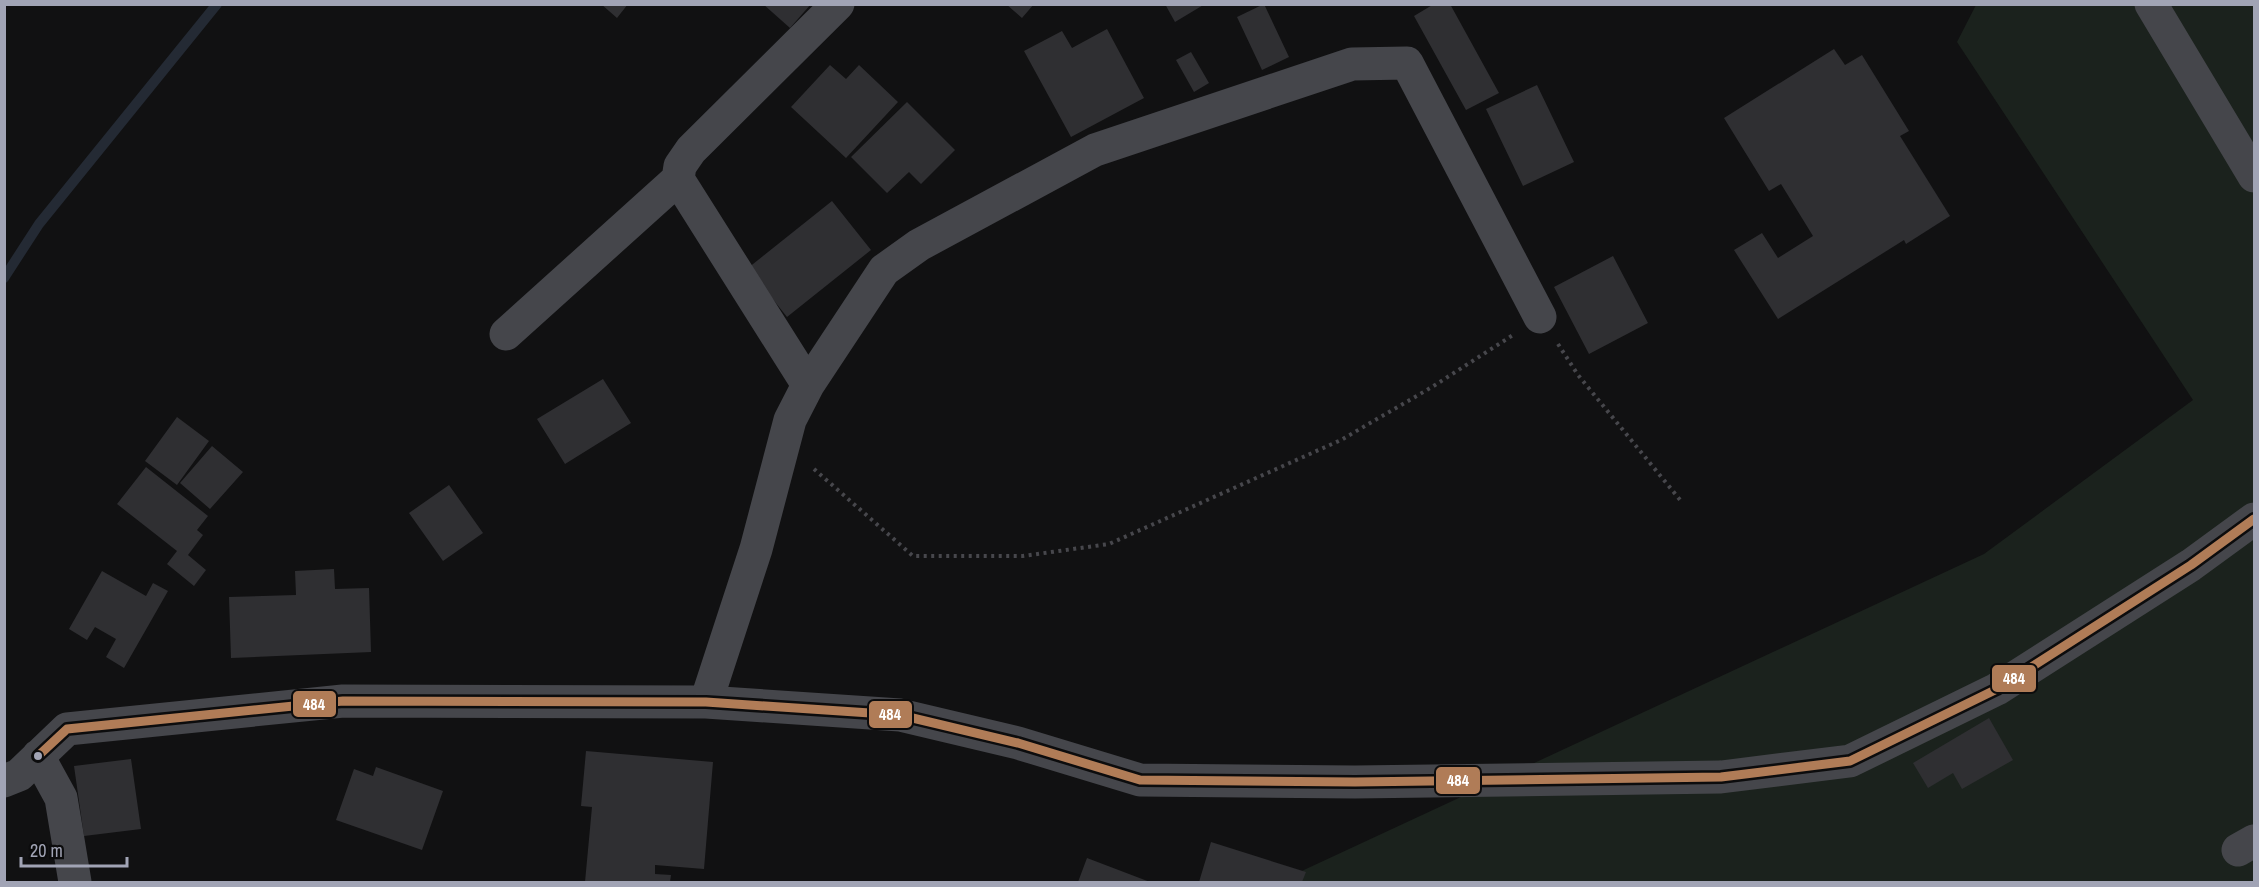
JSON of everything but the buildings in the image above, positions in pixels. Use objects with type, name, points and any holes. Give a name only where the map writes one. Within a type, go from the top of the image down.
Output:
[{"type":"street","points":[[506,334],[678,179],[680,166],[691,150],[838,4]]},
{"type":"street","points":[[2151,4],[2254,176]]},
{"type":"street","points":[[706,702],[756,549],[790,420],[808,385],[884,270],[919,245],[1095,150],[1352,64],[1407,63],[1540,317]]},
{"type":"street","points":[[678,179],[808,385]]},
{"type":"street","points":[[4,781],[20,775],[68,729],[343,700],[706,702],[900,715],[1018,743],[1140,780],[1355,782],[1721,777],[1850,761],[1997,689],[2190,565],[2254,519]]},
{"type":"street","points":[[38,756],[61,798],[75,882]]},
{"type":"path","points":[[784,443],[913,556],[1023,556],[1109,544],[1341,440],[1432,387],[1540,317],[1578,375],[1681,501]]},
{"type":"shaded area","points":[[1976,5],[2254,5],[2254,882],[1278,882],[1984,554],[2193,400],[1957,42]]},
{"type":"waterway","points":[[4,278],[39,224],[217,4]]},
{"type":"transit line","name":"484","points":[[38,756],[67,729],[343,701],[706,702],[900,715],[1018,743],[1140,780],[1355,782],[1721,777],[1850,761],[1997,689],[2191,565],[2254,519]]}]
